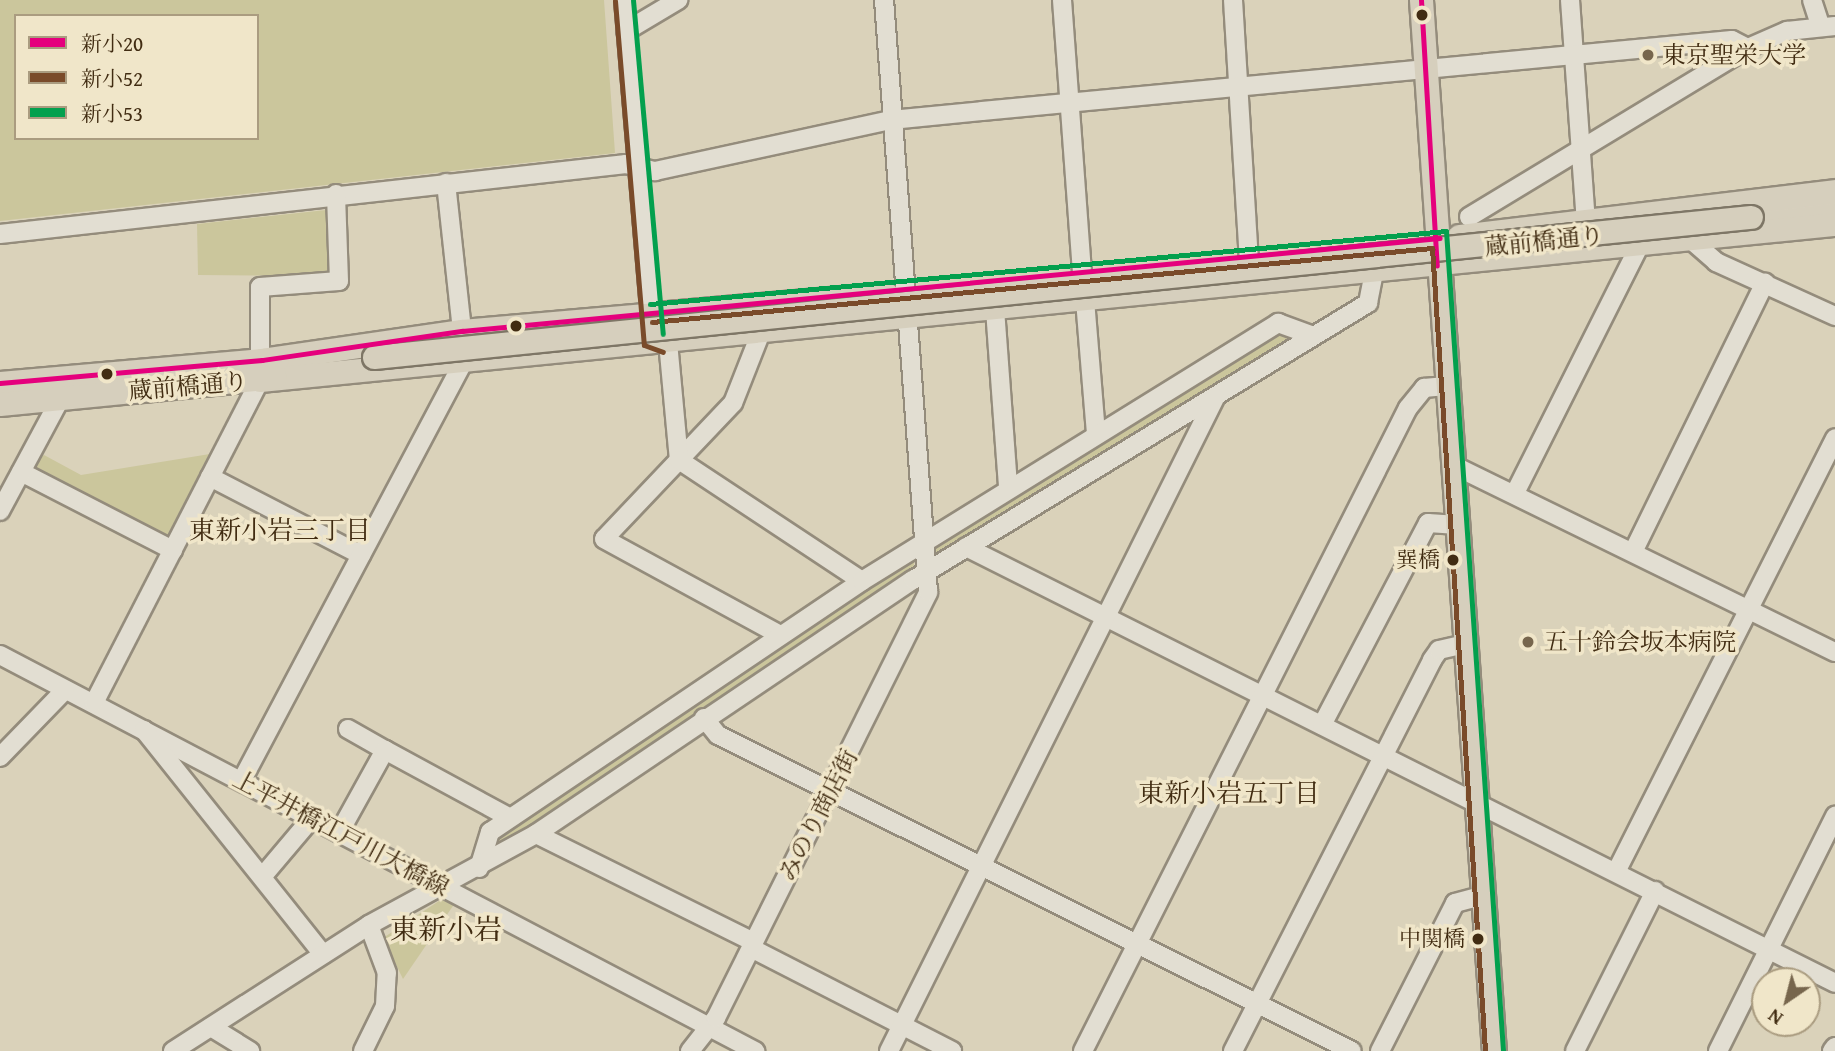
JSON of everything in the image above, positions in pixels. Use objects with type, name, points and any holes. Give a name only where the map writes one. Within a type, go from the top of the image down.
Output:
[{"type":"main road","points":[[1421,0],[1440,238],[1437,266],[1458,525],[1494,1051]]},
{"type":"main road","points":[[261,370],[462,331],[904,293],[1249,258],[1835,191]]},
{"type":"main road","name":"蔵前橋通り","points":[[0,404],[374,357],[1835,207]]},
{"type":"main road","points":[[261,370],[463,363],[1835,224]]},
{"type":"main road","points":[[611,347],[621,332],[613,317]]},
{"type":"main road","name":"蔵前橋通り","points":[[0,383],[261,370]]},
{"type":"street","points":[[624,0],[651,313],[660,343],[679,460],[862,581]]},
{"type":"street","points":[[626,31],[678,0]]},
{"type":"street","name":"みのり商店街","points":[[690,1051],[708,1026],[753,945],[926,599],[884,0]]},
{"type":"street","points":[[1062,0],[1082,274]]},
{"type":"street","points":[[1233,0],[1249,258]]},
{"type":"street","points":[[1570,0],[1586,220]]},
{"type":"street","points":[[1469,218],[1748,48],[1787,31],[1828,27],[1812,0]]},
{"type":"street","points":[[0,234],[446,183],[637,166],[655,171],[891,120],[1732,40],[1748,48]]},
{"type":"street","points":[[446,183],[462,331]]},
{"type":"street","points":[[94,703],[210,477],[261,370],[260,287],[339,281],[336,194]]},
{"type":"street","points":[[1690,239],[1716,262],[1835,316]]},
{"type":"street","points":[[1515,493],[1640,244]]},
{"type":"street","points":[[173,1051],[369,925],[479,868],[536,834],[704,718],[926,572],[1368,303],[1374,271]]},
{"type":"street","points":[[1633,552],[1765,283]]},
{"type":"street","points":[[1085,300],[1096,435]]},
{"type":"street","points":[[995,309],[1008,488]]},
{"type":"street","points":[[479,868],[491,832],[862,581],[1278,323],[1313,336]]},
{"type":"street","points":[[761,332],[741,392],[604,539],[780,635]]},
{"type":"street","points":[[242,780],[463,363]]},
{"type":"street","points":[[1083,1051],[1412,400],[1424,388],[1446,386]]},
{"type":"street","points":[[0,511],[61,397]]},
{"type":"street","points":[[889,1051],[1107,620],[1215,398]]},
{"type":"street","points":[[1616,872],[1835,438]]},
{"type":"street","points":[[1453,465],[1515,493],[1835,652]]},
{"type":"street","points":[[21,472],[173,550]]},
{"type":"street","points":[[210,477],[361,555]]},
{"type":"street","points":[[1322,725],[1428,523],[1458,525]]},
{"type":"street","points":[[966,547],[1835,983]]},
{"type":"street","points":[[1233,1051],[1439,650],[1466,645]]},
{"type":"street","name":"上平井橋江戸川大橋線","points":[[0,655],[755,1051]]},
{"type":"street","points":[[0,757],[65,690]]},
{"type":"street","points":[[704,718],[718,734],[1352,1051]]},
{"type":"street","points":[[348,729],[510,818]]},
{"type":"street","points":[[144,730],[323,954]]},
{"type":"street","points":[[339,833],[385,750]]},
{"type":"street","points":[[1718,1051],[1835,816]]},
{"type":"street","points":[[262,877],[311,818]]},
{"type":"street","points":[[536,834],[904,1022],[952,1051]]},
{"type":"street","points":[[1575,1051],[1655,891]]},
{"type":"street","points":[[1380,1051],[1455,903],[1484,895]]},
{"type":"street","points":[[363,1051],[385,1006],[387,974],[369,925]]},
{"type":"street","points":[[211,1027],[250,1051]]},
{"type":"shaded area","points":[[0,0],[604,0],[615,153],[0,221]]},
{"type":"shaded area","points":[[326,210],[331,276],[198,275],[197,224]]},
{"type":"shaded area","points":[[1282,329],[1301,339],[933,559],[932,542]]},
{"type":"shaded area","points":[[216,453],[172,548],[34,473],[31,465],[44,455],[81,475]]},
{"type":"shaded area","points":[[915,557],[913,571],[491,852],[497,833]]},
{"type":"shaded area","points":[[445,897],[455,903],[403,979],[383,938]]},
{"type":"transit line","name":"新小53","points":[[633,0],[663,334]]},
{"type":"transit line","name":"新小20","points":[[1421,0],[1437,266]]},
{"type":"transit line","name":"新小52","points":[[615,1],[644,345],[663,352]]},
{"type":"transit line","name":"新小53","points":[[650,304],[1446,231],[1503,1050]]},
{"type":"transit line","name":"新小20","points":[[0,383],[262,360],[462,331],[1440,238]]},
{"type":"transit line","name":"新小52","points":[[652,322],[1432,248],[1485,1051]]},
{"type":"place","name":"東京聖栄大学","points":[[1648,55]]},
{"type":"place","name":"巽橋","points":[[1453,560]]},
{"type":"place","name":"五十鈴会坂本病院","points":[[1528,642]]},
{"type":"place","name":"中関橋","points":[[1478,939]]},
{"type":"district","name":"東新小岩三丁目","points":[[280,530]]},
{"type":"district","name":"東新小岩五丁目","points":[[1229,793]]},
{"type":"district","name":"東新小岩","points":[[446,929]]}]
